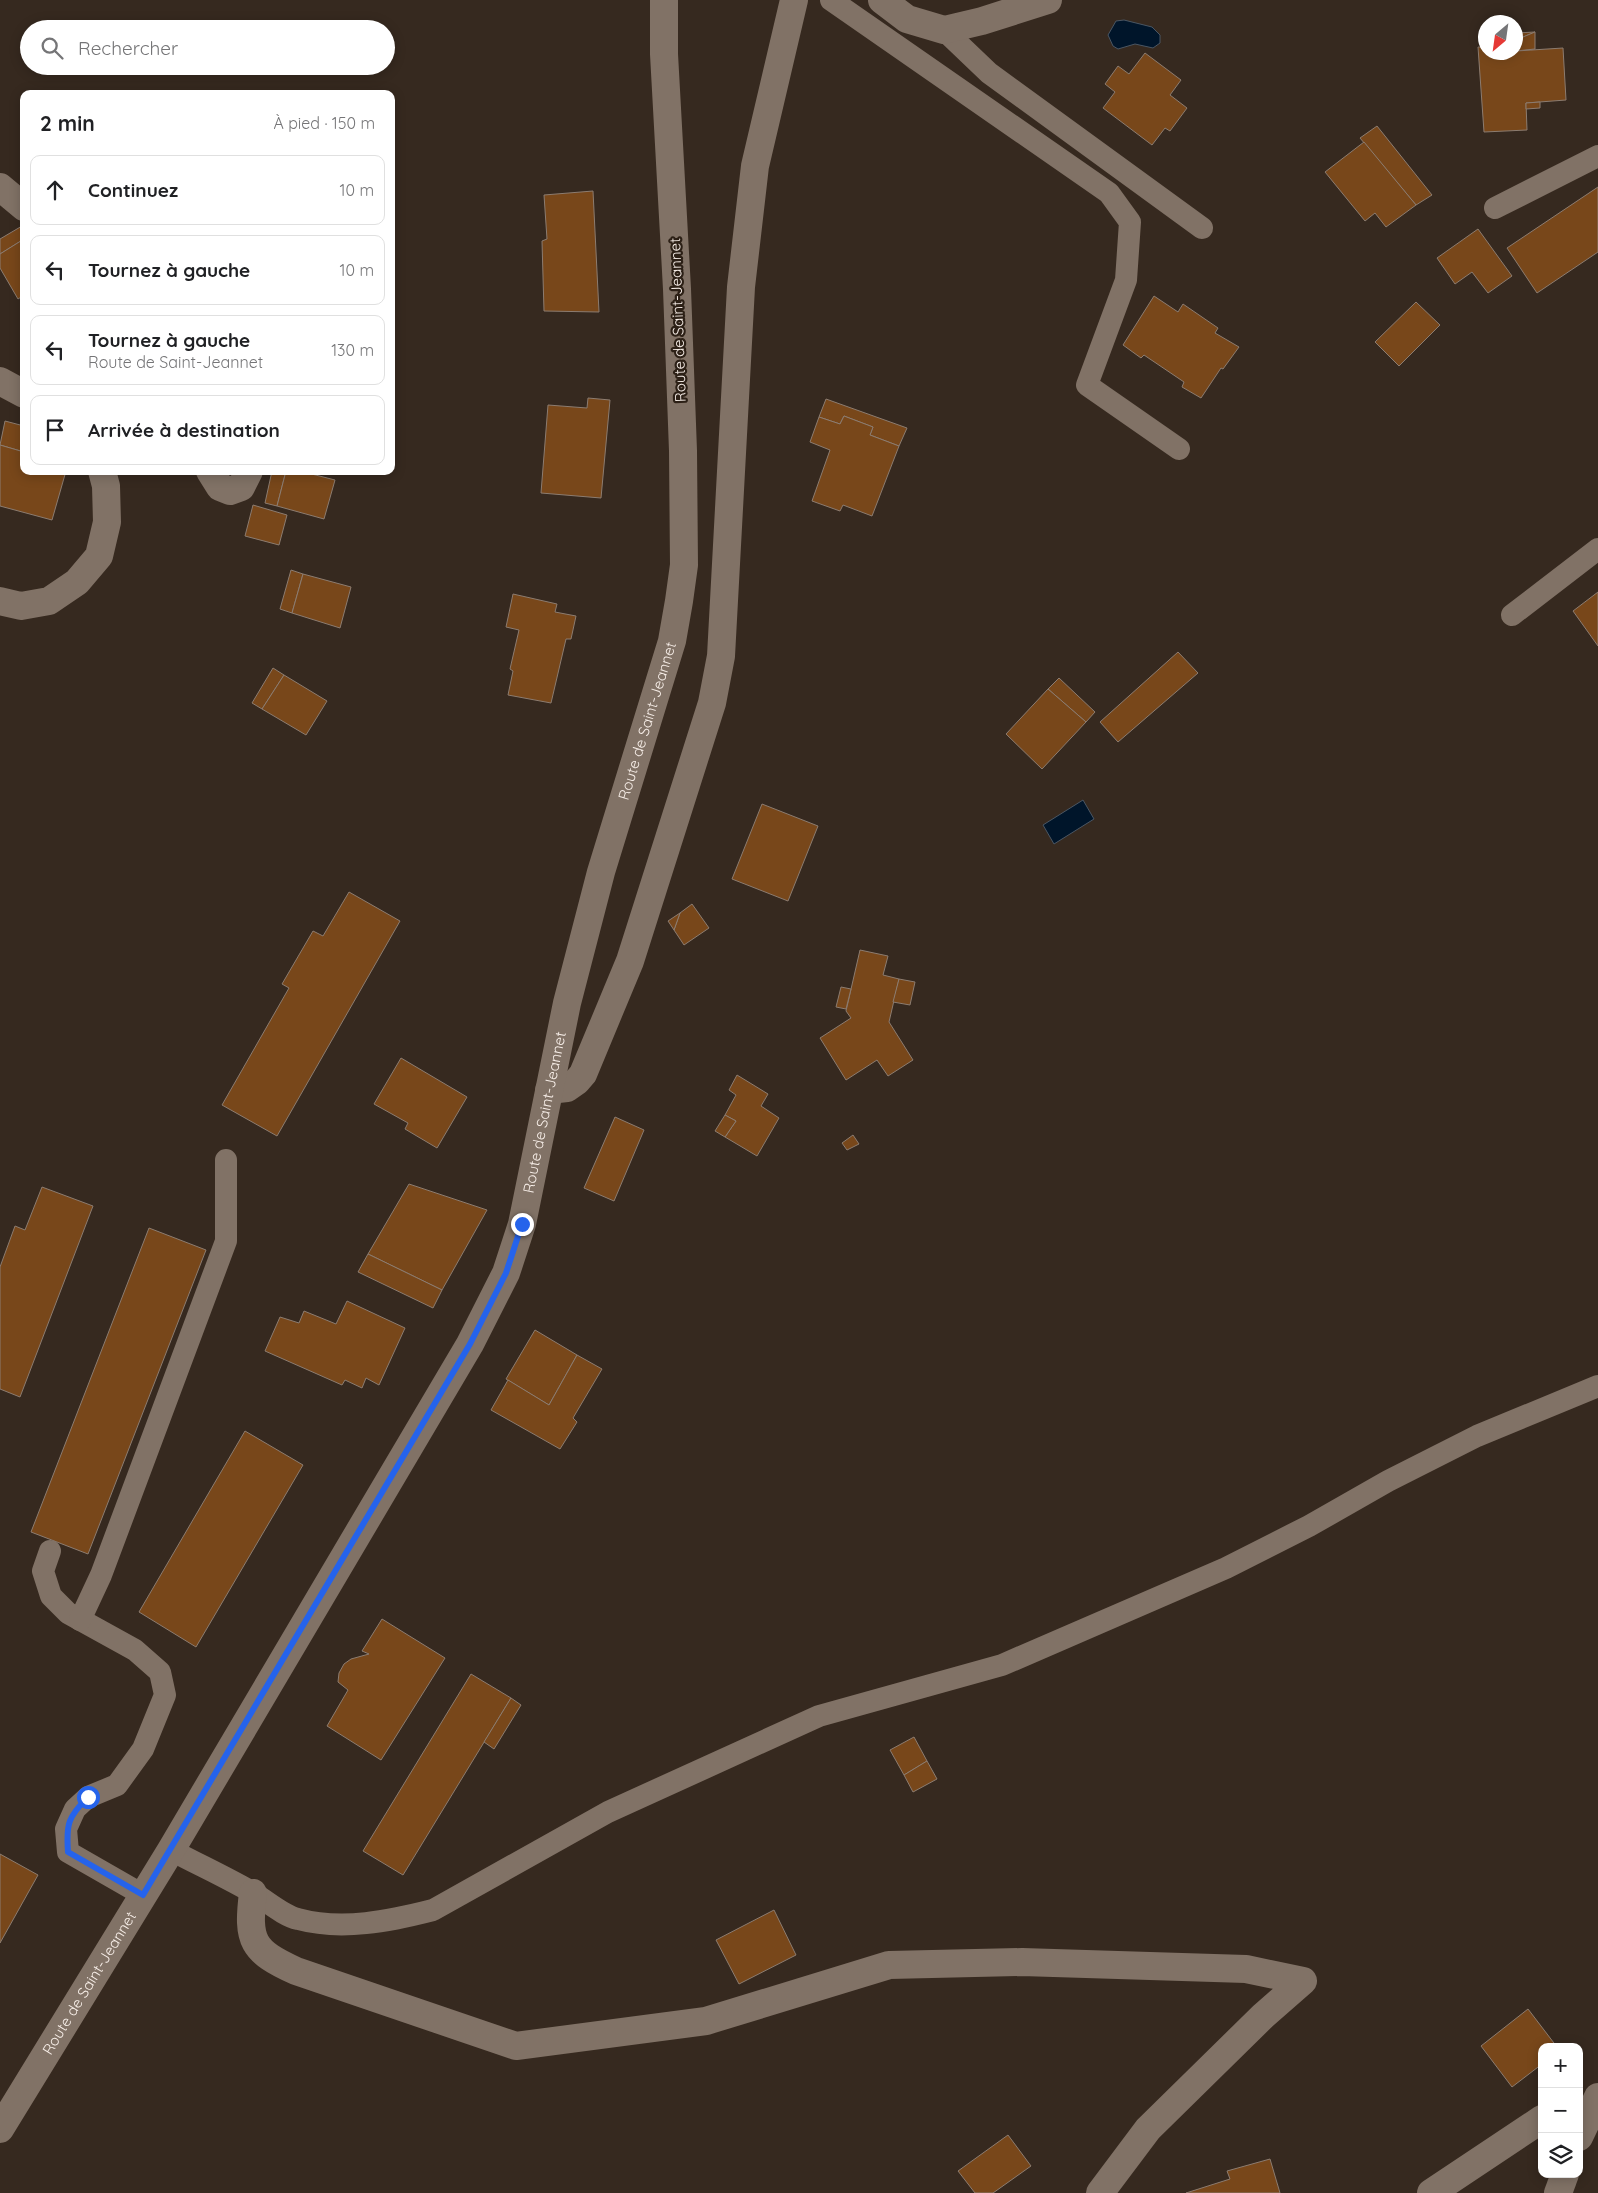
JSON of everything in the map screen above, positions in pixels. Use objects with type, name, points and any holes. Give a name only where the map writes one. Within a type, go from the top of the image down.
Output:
[{"type":"street","name":"Route de Saint-Jeannet","points":[[0,2129],[171,1850],[402,1462],[470,1344],[498,1291],[522,1224],[538,1155],[567,1003],[601,872],[672,641],[684,565],[678,318],[664,54],[664,0]]},
{"type":"street","points":[[549,1090],[567,1088],[577,1082],[588,1065],[630,961],[712,703],[721,656],[741,287],[755,166],[794,0]]},
{"type":"street","points":[[882,0],[906,19],[944,30],[982,21],[1048,0]]},
{"type":"street","points":[[0,187],[20,204]]},
{"type":"street","points":[[0,381],[20,392]]},
{"type":"street","points":[[0,601],[21,606],[49,601],[76,582],[99,556],[107,522],[106,486],[103,475]]},
{"type":"street","points":[[213,475],[220,486],[230,492],[241,487],[246,475]]},
{"type":"street","points":[[254,1893],[251,1933],[261,1950],[279,1963],[296,1971],[516,2046],[706,2021],[889,1965],[1022,1962],[1246,1969],[1302,1981],[1263,2016],[1148,2129],[1100,2193]]},
{"type":"street","points":[[1580,2133],[1590,2103]]},
{"type":"street","points":[[1431,2193],[1538,2122]]},
{"type":"street","points":[[1558,2193],[1564,2178]]},
{"type":"lane","points":[[831,0],[1109,193],[1130,222],[1126,280],[1087,385],[1179,449]]},
{"type":"lane","points":[[944,30],[989,73],[1202,228]]},
{"type":"lane","points":[[1495,208],[1598,156]]},
{"type":"lane","points":[[1512,615],[1598,549]]},
{"type":"lane","points":[[80,1620],[101,1575],[226,1241],[226,1160]]},
{"type":"lane","points":[[171,1850],[254,1893],[296,1919],[328,1924],[375,1922],[404,1918],[433,1910],[608,1812],[819,1716],[1002,1665],[1226,1568],[1309,1526],[1388,1481],[1477,1436],[1598,1386]]},
{"type":"lane","points":[[50,1551],[42,1571],[51,1596],[68,1613],[134,1650],[160,1672],[165,1695],[143,1749],[117,1785],[88,1797],[76,1809],[66,1829],[68,1852],[143,1895]]},
{"type":"water","points":[[1124,20],[1152,27],[1160,35],[1160,43],[1153,48],[1135,44],[1118,49],[1113,46],[1108,35],[1116,21]]},
{"type":"water","points":[[1083,800],[1094,819],[1054,844],[1043,825]]},
{"type":"building","points":[[1535,32],[1523,37],[1523,33]]},
{"type":"building","points":[[1535,32],[1535,49],[1523,50],[1523,37]]},
{"type":"building","points":[[1563,48],[1566,100],[1526,103],[1527,130],[1484,132],[1479,60],[1523,60],[1523,51]]},
{"type":"building","points":[[1145,53],[1181,80],[1170,95],[1187,108],[1170,131],[1165,128],[1152,145],[1103,108],[1115,92],[1105,84],[1118,66],[1129,74]]},
{"type":"building","points":[[1540,102],[1540,108],[1526,109],[1526,103]]},
{"type":"building","points":[[1377,126],[1432,195],[1416,205],[1360,138]]},
{"type":"building","points":[[1364,142],[1416,205],[1386,227],[1375,213],[1365,221],[1325,172]]},
{"type":"building","points":[[1598,187],[1598,252],[1537,293],[1507,248]]},
{"type":"building","points":[[593,191],[599,312],[544,311],[542,241],[547,239],[544,195]]},
{"type":"building","points":[[20,227],[20,242],[0,254],[0,239]]},
{"type":"building","points":[[1478,229],[1512,276],[1488,293],[1472,272],[1455,284],[1437,258]]},
{"type":"building","points":[[20,242],[20,298],[18,299],[0,268],[0,254]]},
{"type":"building","points":[[1154,296],[1178,312],[1183,304],[1218,328],[1215,333],[1239,347],[1223,369],[1221,368],[1201,398],[1182,387],[1184,382],[1144,355],[1141,358],[1123,345]]},
{"type":"building","points":[[1416,302],[1440,325],[1399,366],[1375,342]]},
{"type":"building","points":[[588,398],[610,400],[601,498],[541,493],[548,405],[587,408]]},
{"type":"building","points":[[826,399],[907,428],[899,446],[870,435],[873,427],[844,416],[840,424],[819,417]]},
{"type":"building","points":[[844,416],[873,427],[870,435],[899,446],[872,516],[843,505],[840,511],[812,501],[830,450],[810,442],[819,417],[840,424]]},
{"type":"building","points":[[5,421],[20,425],[20,451],[0,445]]},
{"type":"building","points":[[0,445],[20,451],[20,475],[65,475],[52,520],[0,506]]},
{"type":"building","points":[[271,475],[285,475],[277,506],[265,503]]},
{"type":"building","points":[[285,475],[316,475],[335,480],[324,519],[277,506]]},
{"type":"building","points":[[253,505],[287,515],[279,545],[245,536]]},
{"type":"building","points":[[291,570],[303,574],[292,613],[280,609]]},
{"type":"building","points":[[303,574],[351,587],[340,628],[292,613]]},
{"type":"building","points":[[1598,592],[1598,646],[1573,611]]},
{"type":"building","points":[[513,594],[557,604],[555,612],[576,616],[571,639],[566,639],[551,703],[508,695],[513,671],[510,669],[519,630],[506,627]]},
{"type":"building","points":[[1178,652],[1198,673],[1118,742],[1100,722]]},
{"type":"building","points":[[273,668],[284,675],[262,709],[252,703]]},
{"type":"building","points":[[284,675],[327,701],[306,735],[262,709]]},
{"type":"building","points":[[1059,678],[1095,712],[1086,722],[1048,689]]},
{"type":"building","points":[[1048,689],[1086,722],[1042,769],[1006,734]]},
{"type":"building","points":[[762,804],[818,826],[788,901],[732,879]]},
{"type":"building","points":[[349,892],[400,921],[277,1136],[222,1105],[289,988],[282,984],[313,931],[323,936]]},
{"type":"building","points":[[692,904],[709,928],[684,945],[674,930],[680,913]]},
{"type":"building","points":[[680,913],[674,930],[668,921]]},
{"type":"building","points":[[860,950],[888,956],[883,975],[899,979],[889,1022],[913,1060],[888,1076],[877,1060],[846,1080],[820,1038],[851,1018],[846,1011]]},
{"type":"building","points":[[899,979],[915,982],[910,1005],[893,1002]]},
{"type":"building","points":[[841,987],[851,989],[846,1009],[836,1007]]},
{"type":"building","points":[[401,1058],[467,1097],[437,1148],[405,1129],[408,1123],[374,1104]]},
{"type":"building","points":[[737,1075],[768,1094],[761,1106],[779,1118],[757,1156],[725,1137],[736,1121],[725,1115],[736,1095],[729,1090]]},
{"type":"building","points":[[725,1115],[736,1121],[725,1137],[715,1131]]},
{"type":"building","points":[[615,1117],[644,1130],[614,1201],[584,1188]]},
{"type":"building","points":[[853,1135],[859,1144],[847,1150],[842,1143]]},
{"type":"building","points":[[409,1184],[487,1210],[442,1290],[368,1254]]},
{"type":"building","points":[[42,1187],[93,1206],[20,1397],[0,1389],[0,1267],[15,1226],[25,1230]]},
{"type":"building","points":[[149,1228],[206,1250],[88,1554],[31,1532]]},
{"type":"building","points":[[368,1254],[442,1290],[433,1308],[358,1272]]},
{"type":"building","points":[[347,1301],[405,1328],[379,1385],[366,1378],[362,1388],[345,1380],[342,1385],[265,1351],[280,1317],[299,1323],[304,1311],[336,1324]]},
{"type":"building","points":[[535,1330],[577,1355],[549,1405],[506,1379]]},
{"type":"building","points":[[577,1355],[602,1369],[573,1418],[577,1422],[560,1449],[491,1410],[508,1380],[549,1405]]},
{"type":"building","points":[[245,1431],[303,1465],[196,1647],[139,1612]]},
{"type":"building","points":[[382,1619],[445,1658],[381,1760],[327,1726],[348,1690],[338,1682],[339,1673],[344,1664],[351,1659],[369,1654],[362,1651]]},
{"type":"building","points":[[471,1674],[511,1698],[403,1875],[363,1851]]},
{"type":"building","points":[[511,1698],[521,1705],[494,1749],[484,1742]]},
{"type":"building","points":[[914,1737],[927,1761],[904,1775],[890,1750]]},
{"type":"building","points":[[927,1761],[937,1779],[913,1792],[904,1775]]},
{"type":"building","points":[[0,1854],[38,1875],[0,1943]]},
{"type":"building","points":[[774,1910],[796,1955],[739,1984],[716,1940]]},
{"type":"building","points":[[1528,2009],[1554,2043],[1538,2043],[1538,2067],[1512,2087],[1481,2046]]},
{"type":"building","points":[[1008,2135],[1031,2166],[993,2193],[975,2193],[958,2171]]},
{"type":"building","points":[[1270,2159],[1280,2193],[1186,2193],[1230,2179],[1227,2171]]},
{"type":"route","points":[[88,1797],[76,1809],[66,1829],[68,1852],[143,1895],[407,1454],[470,1344],[506,1273],[522,1224]]}]
